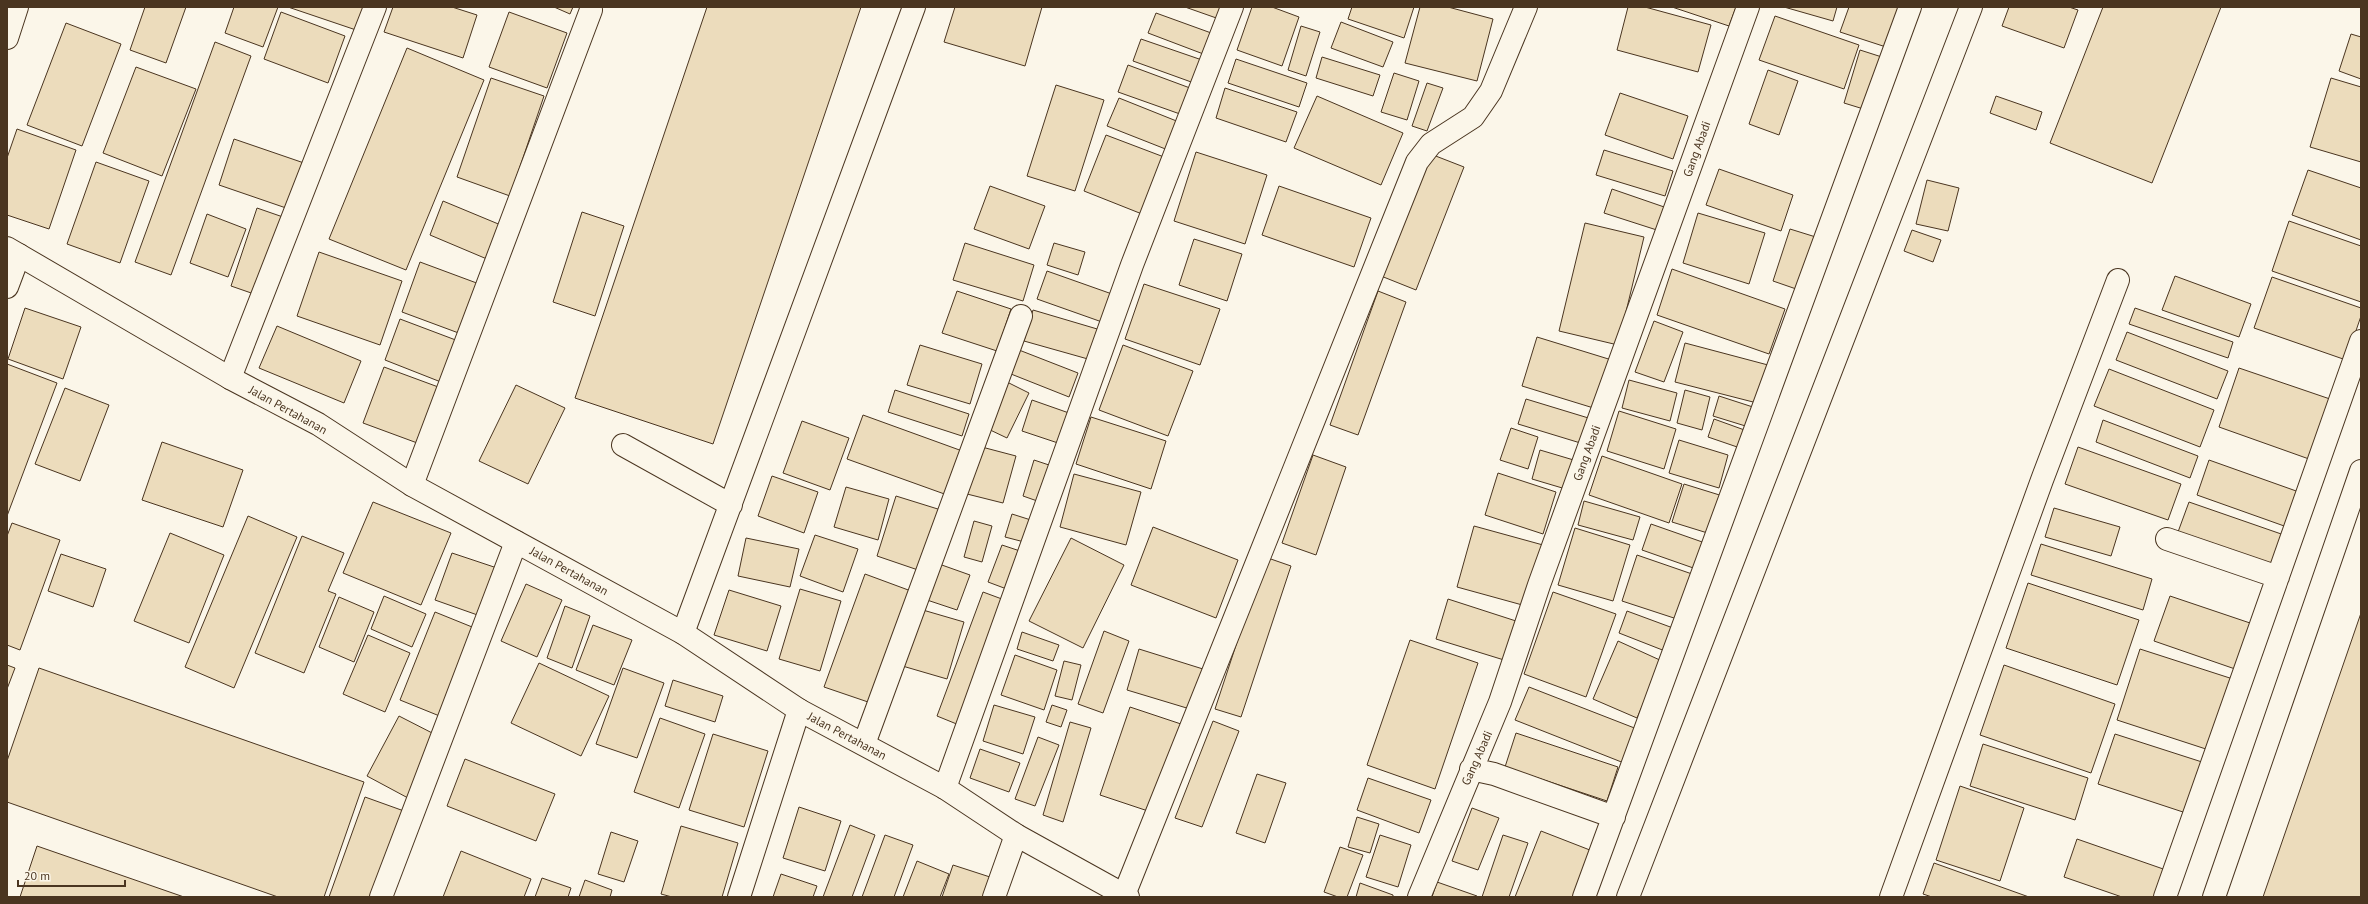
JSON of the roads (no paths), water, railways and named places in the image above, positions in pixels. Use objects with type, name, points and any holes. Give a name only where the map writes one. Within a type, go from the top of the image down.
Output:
[{"type":"street","points":[[7,24],[17,7]]},
{"type":"street","points":[[7,38],[17,7]]},
{"type":"street","points":[[230,378],[375,7]]},
{"type":"street","points":[[684,633],[914,7]]},
{"type":"street","points":[[945,788],[1132,265],[1232,7]]},
{"type":"street","points":[[1126,896],[1417,162],[1431,144],[1473,117],[1483,104],[1491,92],[1526,7]]},
{"type":"street","name":"Gang Abadi","points":[[1419,897],[1500,702],[1539,586],[1748,7]]},
{"type":"street","points":[[1584,897],[1910,7]]},
{"type":"street","points":[[1628,897],[1971,7]]},
{"type":"street","points":[[412,485],[591,10]]},
{"type":"street","points":[[7,287],[13,252]]},
{"type":"street","name":"Jalan Pertahanan","points":[[13,252],[230,378],[318,424],[412,485],[684,633],[799,710],[945,788],[1016,835],[1126,896]]},
{"type":"street","points":[[1891,897],[2042,480],[2118,280]]},
{"type":"street","points":[[864,744],[1021,316]]},
{"type":"street","points":[[2165,897],[2361,341]]},
{"type":"street","points":[[623,445],[731,505]]},
{"type":"street","points":[[2214,897],[2361,471]]},
{"type":"street","points":[[2167,539],[2278,577]]},
{"type":"street","points":[[381,897],[516,542]]},
{"type":"street","points":[[739,897],[799,710]]},
{"type":"street","points":[[1471,769],[1494,774],[1614,817]]},
{"type":"street","points":[[994,897],[1016,835]]}]
